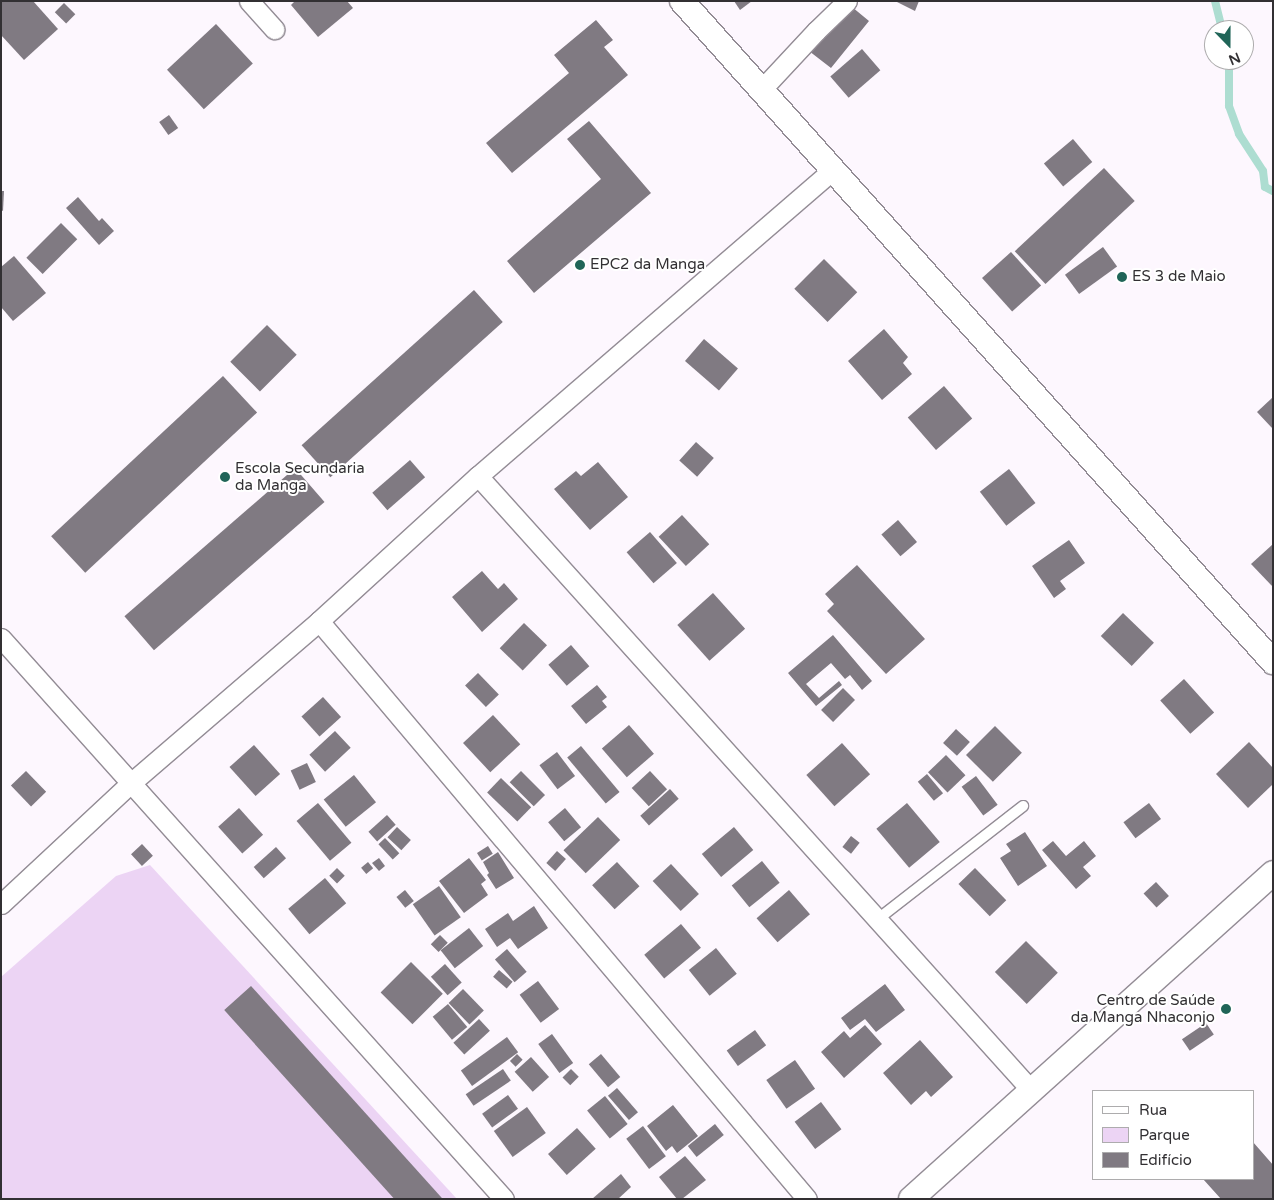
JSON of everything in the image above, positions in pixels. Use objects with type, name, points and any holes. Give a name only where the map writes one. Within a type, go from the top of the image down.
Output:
[{"type":"street","points":[[248,1],[274,29]]},
{"type":"street","points":[[682,1],[1273,662]]},
{"type":"street","points":[[761,90],[847,1]]},
{"type":"street","points":[[1,904],[132,782],[319,621],[478,476],[832,170]]},
{"type":"street","points":[[478,476],[1032,1090]]},
{"type":"street","points":[[319,621],[807,1199]]},
{"type":"street","points":[[1,638],[504,1199]]},
{"type":"street","points":[[921,1196],[1032,1090],[1273,874]]},
{"type":"lane","points":[[878,919],[1022,806]]},
{"type":"green space","points":[[150,865],[457,1199],[1,1199],[1,977],[116,876]]},
{"type":"building","points":[[1,1],[33,1],[58,29],[24,60],[1,35]]},
{"type":"building","points":[[295,1],[347,1],[353,8],[318,37],[291,5]]},
{"type":"building","points":[[734,1],[752,1],[740,10]]},
{"type":"building","points":[[895,1],[919,1],[915,11]]},
{"type":"building","points":[[64,3],[75,14],[66,24],[55,12]]},
{"type":"building","points":[[852,7],[869,21],[831,68],[809,51],[831,24],[835,28]]},
{"type":"building","points":[[596,20],[613,40],[604,47],[628,75],[512,173],[486,143],[569,73],[554,55]]},
{"type":"building","points":[[216,24],[253,63],[204,109],[167,70]]},
{"type":"building","points":[[862,49],[880,70],[849,98],[830,77]]},
{"type":"building","points":[[169,115],[178,128],[168,135],[159,122]]},
{"type":"building","points":[[589,121],[651,193],[534,293],[507,261],[601,179],[567,139]]},
{"type":"building","points":[[1073,139],[1092,162],[1063,186],[1044,163]]},
{"type":"building","points":[[1104,168],[1135,201],[1045,284],[1015,251]]},
{"type":"building","points":[[1,191],[4,191],[3,211],[1,210]]},
{"type":"building","points":[[78,197],[99,221],[102,218],[114,231],[99,245],[66,208]]},
{"type":"building","points":[[61,223],[77,239],[43,274],[26,258]]},
{"type":"building","points":[[1103,247],[1117,266],[1079,294],[1065,275]]},
{"type":"building","points":[[1011,252],[1041,285],[1012,312],[982,278]]},
{"type":"building","points":[[14,256],[46,293],[13,321],[1,307],[1,267]]},
{"type":"building","points":[[824,259],[857,292],[828,322],[794,289]]},
{"type":"building","points":[[474,290],[503,322],[330,477],[302,445]]},
{"type":"building","points":[[267,325],[297,355],[260,391],[230,362]]},
{"type":"building","points":[[884,329],[908,357],[903,363],[912,374],[882,400],[848,361]]},
{"type":"building","points":[[704,339],[738,369],[719,390],[685,361]]},
{"type":"building","points":[[223,376],[257,413],[85,573],[51,536]]},
{"type":"building","points":[[944,386],[972,418],[936,450],[908,417]]},
{"type":"building","points":[[1273,397],[1273,429],[1257,412]]},
{"type":"building","points":[[696,442],[714,458],[697,477],[679,461]]},
{"type":"building","points":[[410,460],[425,477],[387,510],[372,493]]},
{"type":"building","points":[[598,462],[628,497],[590,530],[554,489],[576,471],[581,476]]},
{"type":"building","points":[[295,468],[325,502],[154,650],[124,616]]},
{"type":"building","points":[[1009,469],[1035,503],[1006,526],[980,492]]},
{"type":"building","points":[[682,515],[709,544],[686,566],[659,537]]},
{"type":"building","points":[[898,520],[917,542],[900,556],[881,534]]},
{"type":"building","points":[[650,532],[677,563],[654,583],[627,552]]},
{"type":"building","points":[[1069,540],[1085,563],[1060,581],[1066,589],[1054,598],[1032,566]]},
{"type":"building","points":[[1273,544],[1273,587],[1251,564]]},
{"type":"building","points":[[857,565],[925,639],[886,674],[827,611],[834,604],[825,594]]},
{"type":"building","points":[[482,571],[498,589],[504,583],[518,599],[482,632],[452,597]]},
{"type":"building","points":[[713,593],[745,629],[709,661],[677,625]]},
{"type":"building","points":[[1123,613],[1154,643],[1132,666],[1101,636]]},
{"type":"building","points":[[524,623],[547,645],[523,670],[500,648]]},
{"type":"building","points":[[833,635],[872,681],[862,690],[850,675],[845,679],[831,663],[806,684],[819,698],[839,681],[842,685],[816,706],[788,673]]},
{"type":"building","points":[[571,645],[589,666],[567,686],[548,665]]},
{"type":"building","points":[[478,673],[499,695],[486,707],[465,686]]},
{"type":"building","points":[[1184,679],[1214,712],[1190,734],[1160,700]]},
{"type":"building","points":[[597,685],[607,697],[602,701],[607,707],[586,724],[571,706]]},
{"type":"building","points":[[843,688],[855,700],[833,722],[821,710]]},
{"type":"building","points":[[323,697],[341,717],[320,736],[301,716]]},
{"type":"building","points":[[493,715],[520,744],[490,772],[463,743]]},
{"type":"building","points":[[629,725],[654,754],[627,777],[602,749]]},
{"type":"building","points":[[995,726],[1022,753],[993,782],[966,755]]},
{"type":"building","points":[[956,729],[970,742],[957,756],[943,743]]},
{"type":"building","points":[[335,731],[351,748],[325,772],[309,755]]},
{"type":"building","points":[[1249,742],[1273,768],[1273,784],[1248,808],[1216,774]]},
{"type":"building","points":[[842,743],[870,774],[834,806],[806,775]]},
{"type":"building","points":[[254,745],[280,774],[256,796],[229,767]]},
{"type":"building","points":[[581,746],[620,792],[606,804],[567,758]]},
{"type":"building","points":[[557,752],[575,776],[557,789],[539,765]]},
{"type":"building","points":[[946,755],[965,775],[947,793],[928,772]]},
{"type":"building","points":[[307,763],[316,782],[300,790],[291,771]]},
{"type":"building","points":[[26,771],[46,792],[31,806],[11,786]]},
{"type":"building","points":[[521,771],[545,795],[534,806],[510,782]]},
{"type":"building","points":[[650,771],[667,789],[649,806],[632,788]]},
{"type":"building","points":[[927,774],[943,793],[934,801],[918,782]]},
{"type":"building","points":[[354,775],[376,802],[346,827],[324,800]]},
{"type":"building","points":[[976,776],[998,805],[983,816],[962,787]]},
{"type":"building","points":[[501,778],[531,807],[517,822],[487,792]]},
{"type":"building","points":[[670,789],[679,799],[649,825],[640,816]]},
{"type":"building","points":[[318,803],[351,843],[330,861],[297,821]]},
{"type":"building","points":[[907,803],[940,842],[909,868],[876,829]]},
{"type":"building","points":[[1149,803],[1161,819],[1135,838],[1123,822]]},
{"type":"building","points":[[239,808],[263,835],[242,853],[218,827]]},
{"type":"building","points":[[565,808],[581,827],[564,841],[548,822]]},
{"type":"building","points":[[387,815],[396,825],[377,841],[368,832]]},
{"type":"building","points":[[598,817],[620,840],[586,873],[563,850]]},
{"type":"building","points":[[397,827],[411,840],[401,850],[387,837]]},
{"type":"building","points":[[734,827],[753,850],[721,877],[702,854]]},
{"type":"building","points":[[1025,832],[1047,866],[1018,886],[1000,858],[1011,851],[1006,844]]},
{"type":"building","points":[[851,836],[860,843],[851,854],[842,847]]},
{"type":"building","points":[[385,838],[399,853],[393,859],[378,844]]},
{"type":"building","points":[[1053,841],[1066,856],[1084,841],[1096,856],[1083,867],[1091,876],[1076,889],[1042,850]]},
{"type":"building","points":[[142,844],[153,856],[142,866],[131,854]]},
{"type":"building","points":[[488,846],[493,854],[482,861],[477,853]]},
{"type":"building","points":[[276,847],[286,858],[264,878],[254,867]]},
{"type":"building","points":[[557,851],[566,859],[555,871],[546,863]]},
{"type":"building","points":[[498,852],[514,878],[496,889],[487,875],[489,873],[483,862]]},
{"type":"building","points":[[379,858],[385,866],[379,871],[372,863]]},
{"type":"building","points":[[469,858],[486,880],[481,884],[488,895],[464,913],[439,881]]},
{"type":"building","points":[[762,861],[780,883],[749,907],[732,886]]},
{"type":"building","points":[[368,862],[373,868],[366,874],[361,868]]},
{"type":"building","points":[[617,862],[640,886],[615,909],[592,885]]},
{"type":"building","points":[[671,864],[699,894],[681,911],[653,881]]},
{"type":"building","points":[[337,868],[345,876],[337,884],[329,876]]},
{"type":"building","points":[[975,868],[1006,900],[990,916],[958,884]]},
{"type":"building","points":[[325,878],[346,903],[309,934],[288,909]]},
{"type":"building","points":[[1156,882],[1169,896],[1157,907],[1144,894]]},
{"type":"building","points":[[439,886],[461,917],[435,935],[413,904]]},
{"type":"building","points":[[405,890],[414,901],[405,908],[396,897]]},
{"type":"building","points":[[789,890],[810,914],[778,942],[757,918]]},
{"type":"building","points":[[534,906],[548,928],[518,949],[510,938],[497,947],[485,929],[508,913],[513,921]]},
{"type":"building","points":[[681,924],[701,948],[664,979],[644,955]]},
{"type":"building","points":[[469,928],[483,946],[455,968],[441,950]]},
{"type":"building","points":[[440,935],[448,943],[439,952],[431,944]]},
{"type":"building","points":[[1026,941],[1058,973],[1027,1004],[995,972]]},
{"type":"building","points":[[716,948],[737,974],[710,996],[689,970]]},
{"type":"building","points":[[507,949],[527,972],[515,982],[495,959]]},
{"type":"building","points":[[411,962],[443,994],[412,1024],[381,992]]},
{"type":"building","points":[[445,964],[462,983],[448,995],[431,977]]},
{"type":"building","points":[[499,970],[513,982],[507,989],[493,977]]},
{"type":"building","points":[[538,981],[559,1009],[541,1023],[520,995]]},
{"type":"building","points":[[885,984],[905,1010],[876,1032],[865,1019],[850,1030],[841,1018]]},
{"type":"building","points":[[251,986],[443,1199],[394,1199],[224,1010]]},
{"type":"building","points":[[463,989],[484,1011],[469,1024],[449,1003]]},
{"type":"building","points":[[448,1004],[467,1027],[452,1040],[433,1017]]},
{"type":"building","points":[[479,1019],[490,1031],[464,1055],[453,1043]]},
{"type":"building","points":[[1206,1023],[1214,1035],[1190,1051],[1182,1039]]},
{"type":"building","points":[[865,1025],[882,1044],[844,1078],[821,1052],[844,1031],[850,1038]]},
{"type":"building","points":[[755,1030],[766,1045],[738,1066],[727,1051]]},
{"type":"building","points":[[552,1034],[573,1063],[559,1073],[538,1044]]},
{"type":"building","points":[[507,1037],[518,1052],[472,1086],[461,1071]]},
{"type":"building","points":[[920,1040],[953,1077],[931,1097],[926,1091],[911,1105],[883,1073]]},
{"type":"building","points":[[517,1054],[523,1060],[516,1067],[510,1061]]},
{"type":"building","points":[[601,1054],[620,1077],[608,1087],[589,1064]]},
{"type":"building","points":[[531,1057],[549,1077],[533,1092],[515,1072]]},
{"type":"building","points":[[795,1060],[815,1089],[786,1109],[766,1080]]},
{"type":"building","points":[[503,1069],[511,1081],[474,1106],[466,1094]]},
{"type":"building","points":[[571,1069],[579,1077],[570,1085],[563,1077]]},
{"type":"building","points":[[617,1088],[638,1112],[629,1120],[608,1096]]},
{"type":"building","points":[[508,1095],[518,1109],[492,1128],[482,1114]]},
{"type":"building","points":[[605,1096],[628,1124],[610,1138],[587,1110]]},
{"type":"building","points":[[821,1102],[841,1129],[815,1149],[795,1122]]},
{"type":"building","points":[[673,1105],[698,1136],[677,1153],[672,1146],[666,1151],[647,1126]]},
{"type":"building","points":[[527,1107],[546,1133],[513,1157],[494,1131]]},
{"type":"building","points":[[715,1124],[724,1135],[697,1157],[688,1146]]},
{"type":"building","points":[[643,1126],[666,1156],[649,1169],[626,1139]]},
{"type":"building","points":[[577,1128],[596,1149],[567,1175],[548,1154]]},
{"type":"building","points":[[1254,1143],[1273,1165],[1273,1199],[1221,1199],[1204,1180],[1254,1180]]},
{"type":"building","points":[[685,1156],[706,1180],[682,1199],[677,1199],[659,1177]]},
{"type":"building","points":[[621,1174],[631,1187],[618,1199],[592,1199]]},
{"type":"waterway","points":[[1215,1],[1220,20]]},
{"type":"waterway","points":[[1229,70],[1229,106],[1239,134],[1263,171],[1265,187],[1273,191]]},
{"type":"place","name":"EPC2 da Manga","points":[[580,265]]},
{"type":"place","name":"ES 3 de Maio","points":[[1122,277]]},
{"type":"place","name":"Escola Secundaria da Manga","points":[[225,477]]},
{"type":"place","name":"Centro de Saúde da Manga Nhaconjo","points":[[1226,1009]]}]
